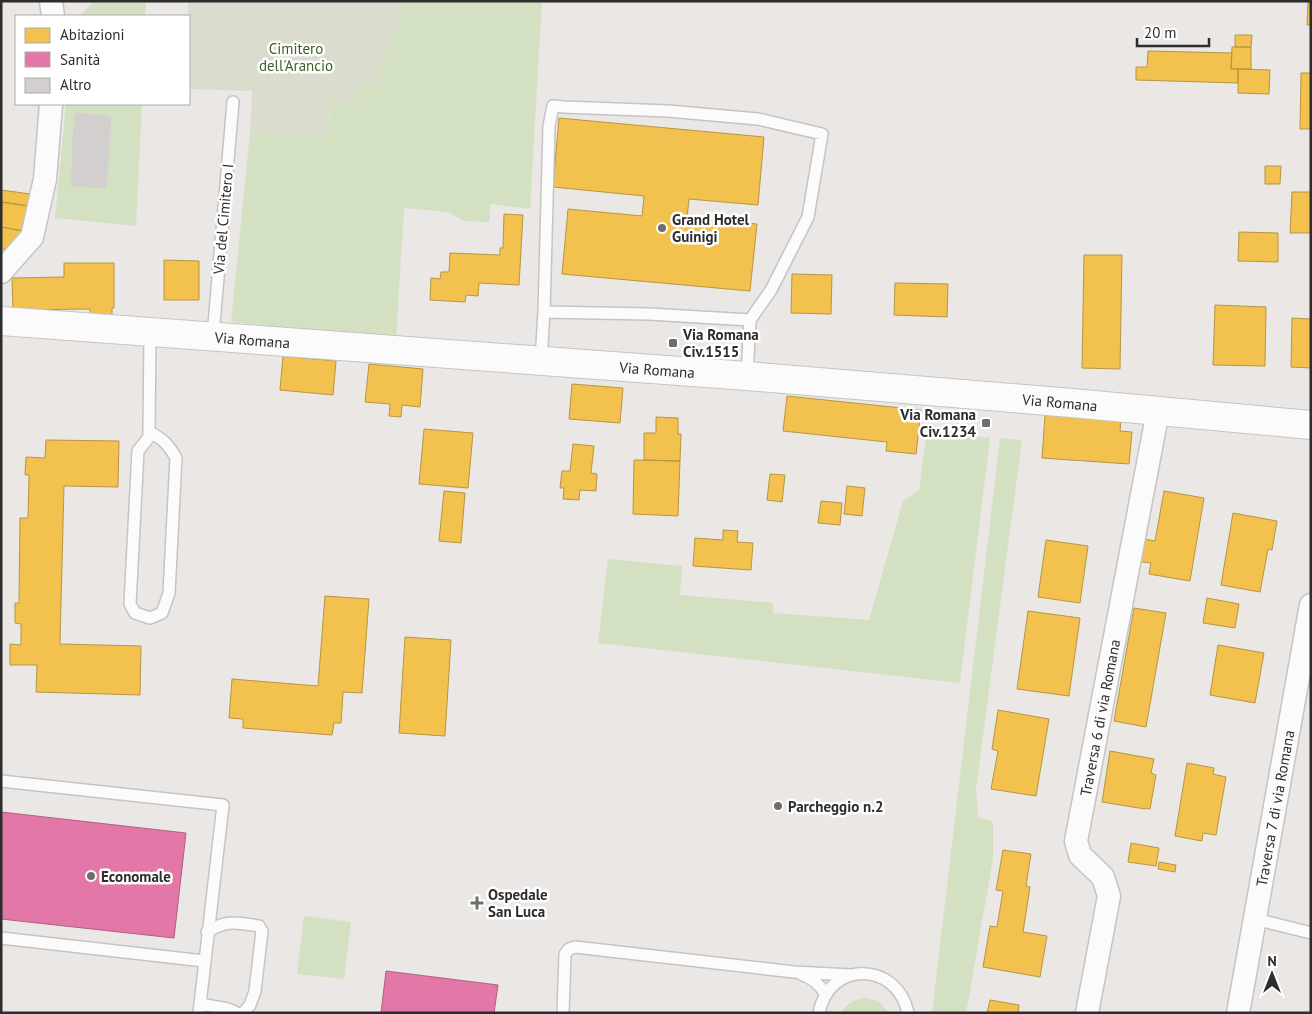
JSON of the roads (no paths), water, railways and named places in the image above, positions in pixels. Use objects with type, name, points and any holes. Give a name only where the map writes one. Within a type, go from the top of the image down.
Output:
[{"type":"main road","name":"Via Romana","points":[[1,321],[747,376],[1311,425]]},
{"type":"street","points":[[51,1],[53,15]]},
{"type":"street","points":[[1,272],[32,237],[45,179],[51,105]]},
{"type":"street","name":"Traversa 6 di via Romana","points":[[1087,1013],[1110,896],[1103,877],[1080,855],[1076,841],[1158,411]]},
{"type":"street","name":"Traversa 7 di via Romana","points":[[1238,1013],[1311,605]]},
{"type":"lane","name":"Via del Cimitero I","points":[[214,336],[233,102]]},
{"type":"lane","points":[[541,360],[549,126],[553,106],[668,111],[758,119],[822,134],[808,217],[771,290],[750,320],[747,376]]},
{"type":"lane","points":[[544,312],[648,314],[750,320]]},
{"type":"lane","points":[[148,432],[159,437],[169,446],[176,458],[169,593],[162,612],[150,618],[135,613],[130,604],[138,451],[148,437],[148,432],[150,333]]},
{"type":"lane","points":[[1,781],[223,805],[199,1008],[228,1009],[237,1013]]},
{"type":"lane","points":[[1255,919],[1311,933]]},
{"type":"lane","points":[[207,932],[220,924],[236,923],[259,926],[262,931],[255,991],[250,1006],[243,1013]]},
{"type":"lane","points":[[1,938],[204,961]]},
{"type":"lane","points":[[563,1013],[565,954],[575,947],[794,972],[852,975]]},
{"type":"lane","points":[[794,972],[814,981],[826,994]]},
{"type":"lane","points":[[820,1013],[826,994],[832,986],[842,979],[863,973],[885,978],[894,985],[906,1003],[908,1013]]},
{"type":"place","name":"Grand Hotel Guinigi","points":[[662,228]]},
{"type":"place","name":"Via Romana Civ.1515","points":[[673,343]]},
{"type":"place","name":"Via Romana Civ.1234","points":[[986,423]]},
{"type":"place","name":"Parcheggio n.2","points":[[778,806]]},
{"type":"place","name":"Economale","points":[[91,876]]},
{"type":"place","name":"Ospedale San Luca","points":[[477,903]]},
{"type":"park label","name":"Cimitero dell'Arancio","points":[[296,56]]}]
